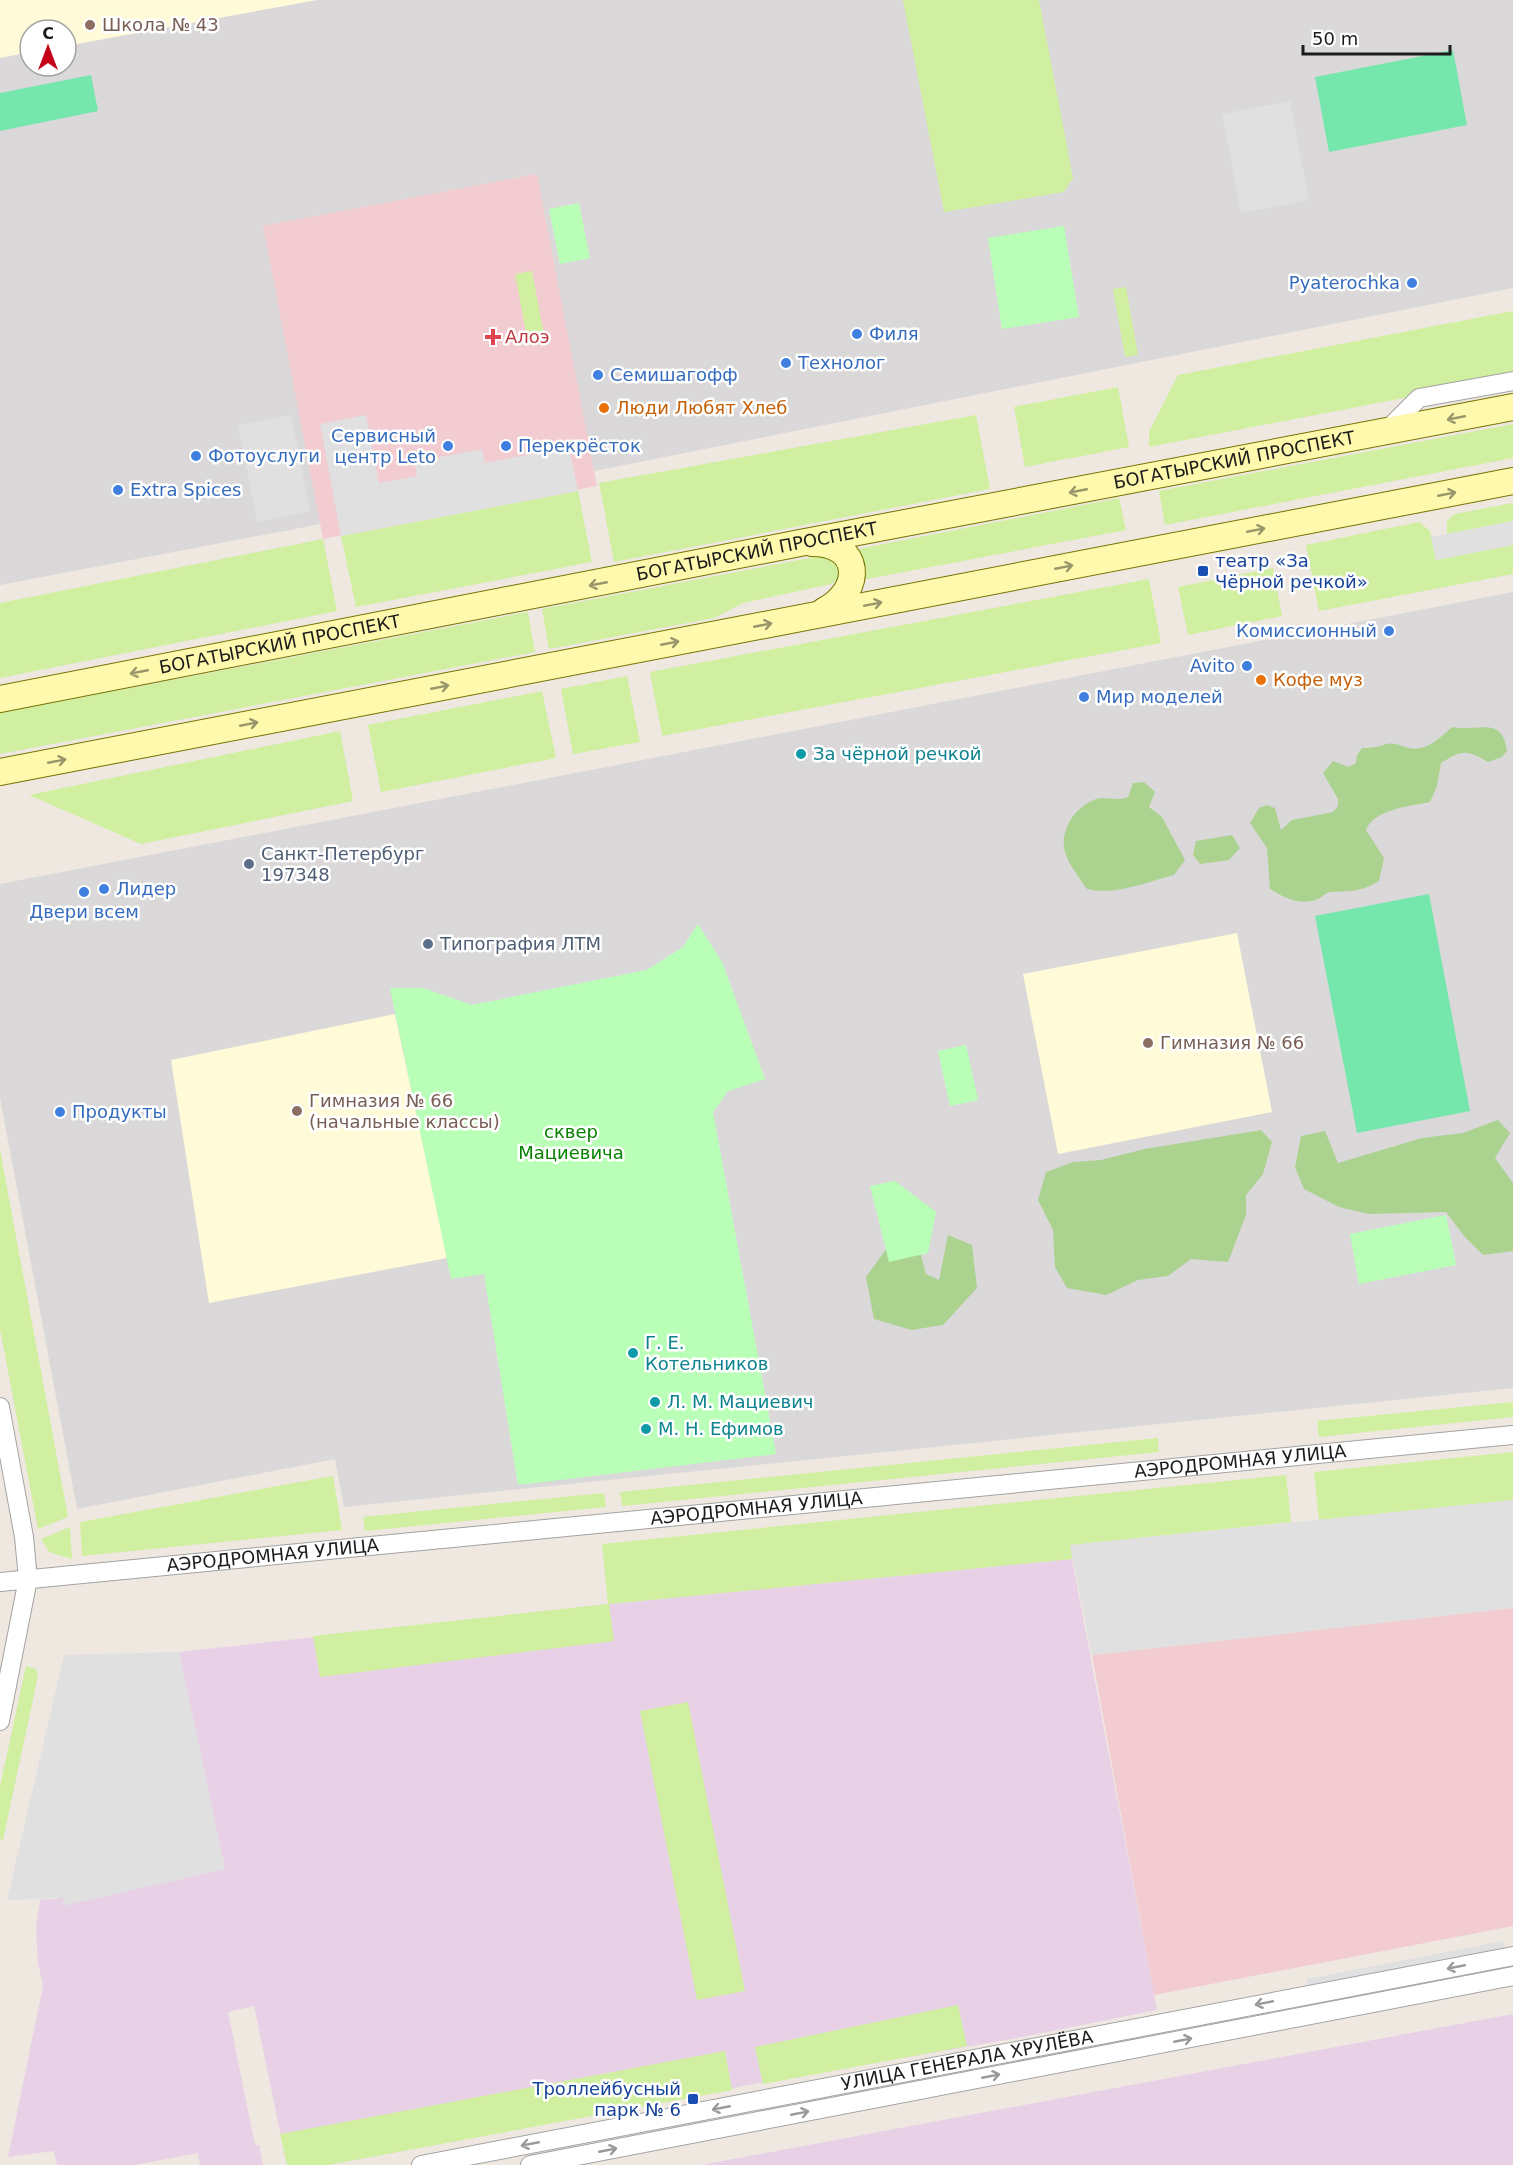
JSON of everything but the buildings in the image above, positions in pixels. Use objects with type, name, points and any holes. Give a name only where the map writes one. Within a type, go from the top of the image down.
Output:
[{"type":"main road","name":"БОГАТЫРСКИЙ ПРОСПЕКТ","points":[[0,699],[1513,407]]},
{"type":"main road","points":[[0,772],[1513,481]]},
{"type":"main road","points":[[800,543],[825,543],[835,546],[843,552],[852,568],[848,592],[836,604],[815,615]]},
{"type":"street","points":[[1385,432],[1419,398],[1513,381]]},
{"type":"street","points":[[0,1407],[24,1537],[28,1579],[0,1721]]},
{"type":"street","name":"АЭРОДРОМНАЯ УЛИЦА","points":[[0,1582],[1513,1435]]},
{"type":"street","name":"УЛИЦА ГЕНЕРАЛА ХРУЛЁВА","points":[[421,2165],[1513,1956]]},
{"type":"street","name":"УЛИЦА ГЕНЕРАЛА ХРУЛЁВА","points":[[530,2165],[1513,1976]]},
{"type":"shaded area","points":[[0,0],[1513,0],[1513,288],[594,471],[536,174],[263,226],[321,524],[0,585]]},
{"type":"shaded area","name":"Школа № 43","points":[[0,0],[317,0],[78,44],[78,18],[18,18],[18,54],[0,58]]},
{"type":"shaded area","points":[[1290,101],[1309,200],[1241,213],[1222,114]]},
{"type":"shaded area","points":[[537,174],[597,486],[323,539],[263,226]]},
{"type":"shaded area","points":[[291,415],[310,511],[257,522],[238,425]]},
{"type":"shaded area","points":[[366,415],[379,483],[417,476],[415,462],[482,449],[485,463],[569,447],[578,491],[341,536],[320,424]]},
{"type":"shaded area","points":[[1513,521],[1513,545],[1436,560],[1431,537]]},
{"type":"shaded area","points":[[1513,592],[1513,1388],[344,1507],[335,1459],[77,1509],[0,1098],[0,884]]},
{"type":"shaded area","name":"Гимназия № 66","points":[[1237,933],[1272,1112],[1058,1154],[1023,974]]},
{"type":"shaded area","name":"Гимназия № 66 (начальные классы)","points":[[395,1014],[447,1258],[209,1303],[171,1060]]},
{"type":"shaded area","points":[[1513,1500],[1513,1608],[1092,1655],[1070,1545]]},
{"type":"shaded area","name":"Троллейбусный парк № 6","points":[[1072,1559],[1157,2010],[328,2165],[287,2165],[254,2006],[228,2012],[255,2145],[259,2145],[263,2165],[200,2165],[198,2153],[135,2165],[57,2165],[54,2151],[8,2157],[43,1986],[38,1963],[36,1927],[40,1900],[64,1898],[63,1905],[225,1869],[179,1652],[609,1604]]},
{"type":"shaded area","points":[[1513,1608],[1513,1926],[1154,1995],[1092,1655]]},
{"type":"shaded area","points":[[179,1652],[225,1869],[63,1906],[64,1898],[7,1900],[64,1655]]},
{"type":"shaded area","points":[[1503,1941],[1505,1950],[1308,1989],[1307,1979]]},
{"type":"shaded area","points":[[1513,2014],[1513,2165],[701,2165]]},
{"type":"green space","points":[[903,0],[1039,0],[1073,178],[1064,192],[944,212]]},
{"type":"green space","points":[[1453,50],[1467,125],[1329,152],[1315,77]]},
{"type":"green space","points":[[91,75],[98,111],[0,131],[0,93]]},
{"type":"green space","points":[[579,203],[590,258],[560,264],[549,209]]},
{"type":"green space","points":[[1064,226],[1079,317],[1002,329],[988,238]]},
{"type":"green space","points":[[532,271],[545,340],[528,343],[515,274]]},
{"type":"green space","points":[[1126,287],[1138,355],[1125,357],[1113,289]]},
{"type":"green space","points":[[1513,311],[1513,377],[1149,447],[1149,432],[1178,375]]},
{"type":"green space","points":[[1118,387],[1129,447],[1025,467],[1014,407]]},
{"type":"green space","points":[[976,415],[990,489],[614,562],[599,483]]},
{"type":"green space","points":[[1513,424],[1513,458],[1165,525],[1159,491]]},
{"type":"green space","points":[[578,491],[592,562],[356,607],[341,536]]},
{"type":"green space","points":[[1119,498],[1126,530],[862,580],[853,550]]},
{"type":"green space","points":[[1513,503],[1513,521],[1447,534],[1447,521],[1455,514]]},
{"type":"green space","points":[[1419,522],[1430,531],[1436,560],[1513,545],[1513,574],[1319,611],[1306,545]]},
{"type":"green space","points":[[323,539],[337,611],[0,678],[0,603]]},
{"type":"green space","points":[[825,555],[838,562],[838,578],[831,584],[743,603],[714,618],[549,649],[542,609]]},
{"type":"green space","points":[[1273,568],[1282,616],[1188,635],[1178,587]]},
{"type":"green space","points":[[1149,579],[1161,643],[662,736],[650,672]]},
{"type":"green space","points":[[528,612],[535,652],[0,754],[0,713]]},
{"type":"green space","points":[[627,676],[640,742],[573,754],[561,689]]},
{"type":"green space","points":[[542,691],[556,758],[381,792],[368,725]]},
{"type":"green space","points":[[1452,727],[1495,729],[1504,740],[1507,751],[1502,757],[1488,762],[1469,753],[1454,756],[1441,763],[1437,786],[1430,802],[1385,813],[1370,823],[1366,830],[1384,858],[1379,881],[1361,889],[1330,892],[1318,899],[1305,902],[1287,898],[1270,889],[1267,848],[1250,823],[1259,808],[1267,805],[1275,808],[1281,830],[1292,820],[1333,812],[1338,806],[1338,799],[1323,773],[1333,761],[1349,767],[1356,763],[1357,755],[1362,748],[1389,744],[1421,748],[1433,743]]},
{"type":"green space","points":[[340,731],[353,801],[141,844],[29,795]]},
{"type":"green space","points":[[1144,782],[1155,792],[1149,807],[1162,817],[1185,860],[1174,875],[1109,891],[1087,889],[1070,864],[1064,847],[1066,829],[1071,819],[1092,801],[1100,798],[1128,797],[1133,783]]},
{"type":"green space","points":[[1232,835],[1240,848],[1229,860],[1200,864],[1193,855],[1196,841]]},
{"type":"green space","points":[[1429,894],[1470,1111],[1357,1133],[1315,916]]},
{"type":"green space","name":"сквер Мациевича","points":[[698,924],[722,962],[765,1079],[728,1091],[713,1112],[776,1454],[518,1485],[484,1274],[451,1279],[390,988],[423,988],[472,1005],[647,970],[683,947]]},
{"type":"green space","points":[[966,1045],[978,1100],[950,1106],[938,1051]]},
{"type":"green space","points":[[1498,1120],[1510,1133],[1495,1158],[1513,1183],[1513,1251],[1483,1255],[1465,1237],[1446,1212],[1368,1214],[1339,1207],[1304,1189],[1295,1167],[1301,1136],[1325,1131],[1338,1163],[1422,1138],[1463,1133]]},
{"type":"green space","points":[[1261,1130],[1272,1142],[1263,1174],[1246,1195],[1246,1215],[1228,1262],[1191,1259],[1168,1276],[1138,1280],[1106,1295],[1067,1288],[1055,1267],[1053,1230],[1038,1200],[1046,1172],[1073,1162],[1101,1160],[1145,1149]]},
{"type":"green space","points":[[0,1150],[68,1517],[38,1529],[0,1329]]},
{"type":"green space","points":[[895,1181],[936,1212],[928,1253],[889,1262],[870,1186]]},
{"type":"green space","points":[[1446,1215],[1456,1265],[1359,1284],[1350,1234]]},
{"type":"green space","points":[[948,1235],[972,1245],[977,1288],[943,1325],[911,1330],[874,1319],[866,1277],[890,1244],[917,1240],[926,1274],[939,1280]]},
{"type":"green space","points":[[1513,1402],[1513,1417],[1319,1437],[1317,1421]]},
{"type":"green space","points":[[1158,1438],[1159,1452],[622,1506],[620,1492]]},
{"type":"green space","points":[[1513,1452],[1513,1500],[1319,1520],[1314,1472]]},
{"type":"green space","points":[[1286,1475],[1291,1522],[1071,1545],[1072,1559],[609,1604],[614,1641],[320,1677],[313,1636],[608,1604],[602,1544]]},
{"type":"green space","points":[[333,1476],[342,1530],[82,1556],[80,1522]]},
{"type":"green space","points":[[604,1493],[606,1507],[365,1531],[363,1517]]},
{"type":"green space","points":[[70,1527],[72,1559],[49,1552],[41,1539]]},
{"type":"green space","points":[[26,1666],[36,1669],[38,1676],[3,1840],[0,1839],[0,1786]]},
{"type":"green space","points":[[688,1702],[745,1991],[697,2000],[640,1711]]},
{"type":"green space","points":[[958,2005],[967,2046],[763,2084],[755,2047]]},
{"type":"green space","points":[[725,2051],[732,2090],[328,2165],[287,2165],[280,2134]]},
{"type":"place","name":"Школа № 43","points":[[90,25]]},
{"type":"place","name":"Pyaterochka","points":[[1412,283]]},
{"type":"place","name":"Филя","points":[[857,334]]},
{"type":"place","name":"Алоэ","points":[[493,337]]},
{"type":"place","name":"Технолог","points":[[786,363]]},
{"type":"place","name":"Семишагофф","points":[[598,375]]},
{"type":"place","name":"Люди Любят Хлеб","points":[[604,408]]},
{"type":"place","name":"Сервисный центр Leto","points":[[448,446]]},
{"type":"place","name":"Перекрёсток","points":[[506,446]]},
{"type":"place","name":"Фотоуслуги","points":[[196,456]]},
{"type":"place","name":"Extra Spices","points":[[118,490]]},
{"type":"place","name":"театр «За Чёрной речкой»","points":[[1203,571]]},
{"type":"place","name":"Комиссионный","points":[[1389,631]]},
{"type":"place","name":"Avito","points":[[1247,666]]},
{"type":"place","name":"Кофе муз","points":[[1261,680]]},
{"type":"place","name":"Мир моделей","points":[[1084,697]]},
{"type":"place","name":"За чёрной речкой","points":[[801,754]]},
{"type":"place","name":"Санкт-Петербург 197348","points":[[249,864]]},
{"type":"place","name":"Лидер","points":[[104,889]]},
{"type":"place","name":"Двери всем","points":[[84,892]]},
{"type":"place","name":"Типография ЛТМ","points":[[428,944]]},
{"type":"place","name":"Гимназия № 66","points":[[1148,1043]]},
{"type":"place","name":"Гимназия № 66 (начальные классы)","points":[[297,1111]]},
{"type":"place","name":"Продукты","points":[[60,1112]]},
{"type":"place","name":"Г. Е. Котельников","points":[[633,1353]]},
{"type":"place","name":"Л. М. Мациевич","points":[[655,1402]]},
{"type":"place","name":"М. Н. Ефимов","points":[[646,1429]]},
{"type":"place","name":"Троллейбусный парк № 6","points":[[693,2099]]}]
